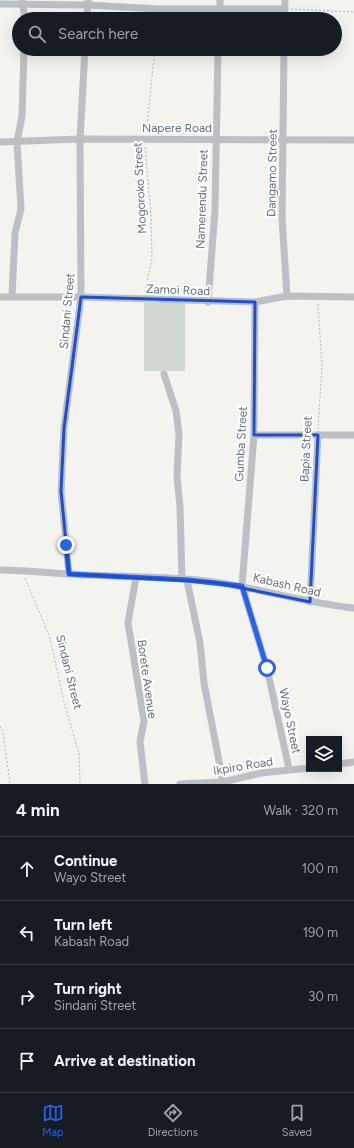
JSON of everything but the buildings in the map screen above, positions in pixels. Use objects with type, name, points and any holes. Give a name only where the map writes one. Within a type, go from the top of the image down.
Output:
[{"type":"street","points":[[220,0],[220,12]]},
{"type":"street","points":[[285,0],[285,12]]},
{"type":"street","points":[[87,12],[88,2]]},
{"type":"street","points":[[0,4],[88,2],[159,9],[285,9]]},
{"type":"street","points":[[12,296],[16,232],[21,209],[17,142],[22,116],[24,56]]},
{"type":"street","name":"Sindani Street","points":[[69,574],[61,491],[64,428],[81,297],[80,139],[85,56]]},
{"type":"street","name":"Namerendu Street","points":[[208,302],[215,210],[218,56]]},
{"type":"street","name":"Dangamo Street","points":[[284,56],[282,218],[287,296]]},
{"type":"street","name":"Napere Road","points":[[0,142],[80,139],[354,140]]},
{"type":"street","name":"Zamoi Road","points":[[0,297],[81,297],[208,302],[255,302],[287,296],[354,297]]},
{"type":"street","name":"Gumba Street","points":[[242,586],[254,435],[255,302]]},
{"type":"street","points":[[164,374],[176,411],[179,434],[177,476],[184,579],[200,642],[204,683],[223,782]]},
{"type":"street","points":[[254,435],[354,435]]},
{"type":"street","name":"Bapia Street","points":[[310,602],[318,435]]},
{"type":"street","name":"Kabash Road","points":[[0,570],[184,579],[242,586],[310,602],[354,608]]},
{"type":"street","name":"Borete Avenue","points":[[136,577],[128,623],[144,721],[140,742],[146,784]]},
{"type":"street","name":"Wayo Street","points":[[242,586],[267,668],[289,769]]},
{"type":"street","points":[[342,764],[354,762]]},
{"type":"street","name":"Ikpiro Road","points":[[180,784],[223,782],[261,773],[306,768]]},
{"type":"path","points":[[285,9],[354,12]]},
{"type":"path","name":"Mogoroko Street","points":[[152,300],[145,293],[152,258],[151,216],[145,139],[154,56]]},
{"type":"path","name":"Bapia Street","points":[[317,297],[322,366],[318,435]]},
{"type":"path","name":"Sindani Street","points":[[21,570],[50,638],[64,702],[78,754],[80,784]]},
{"type":"path","points":[[0,726],[3,733],[10,784]]},
{"type":"highlighted area","points":[[81,297],[255,302],[254,435],[318,435],[310,602],[213,582],[69,574],[61,491],[64,428]]},
{"type":"shaded area","points":[[144,303],[185,303],[185,371],[144,371]]},
{"type":"route","points":[[66,545],[69,574],[187,580],[242,586],[267,668]]}]
